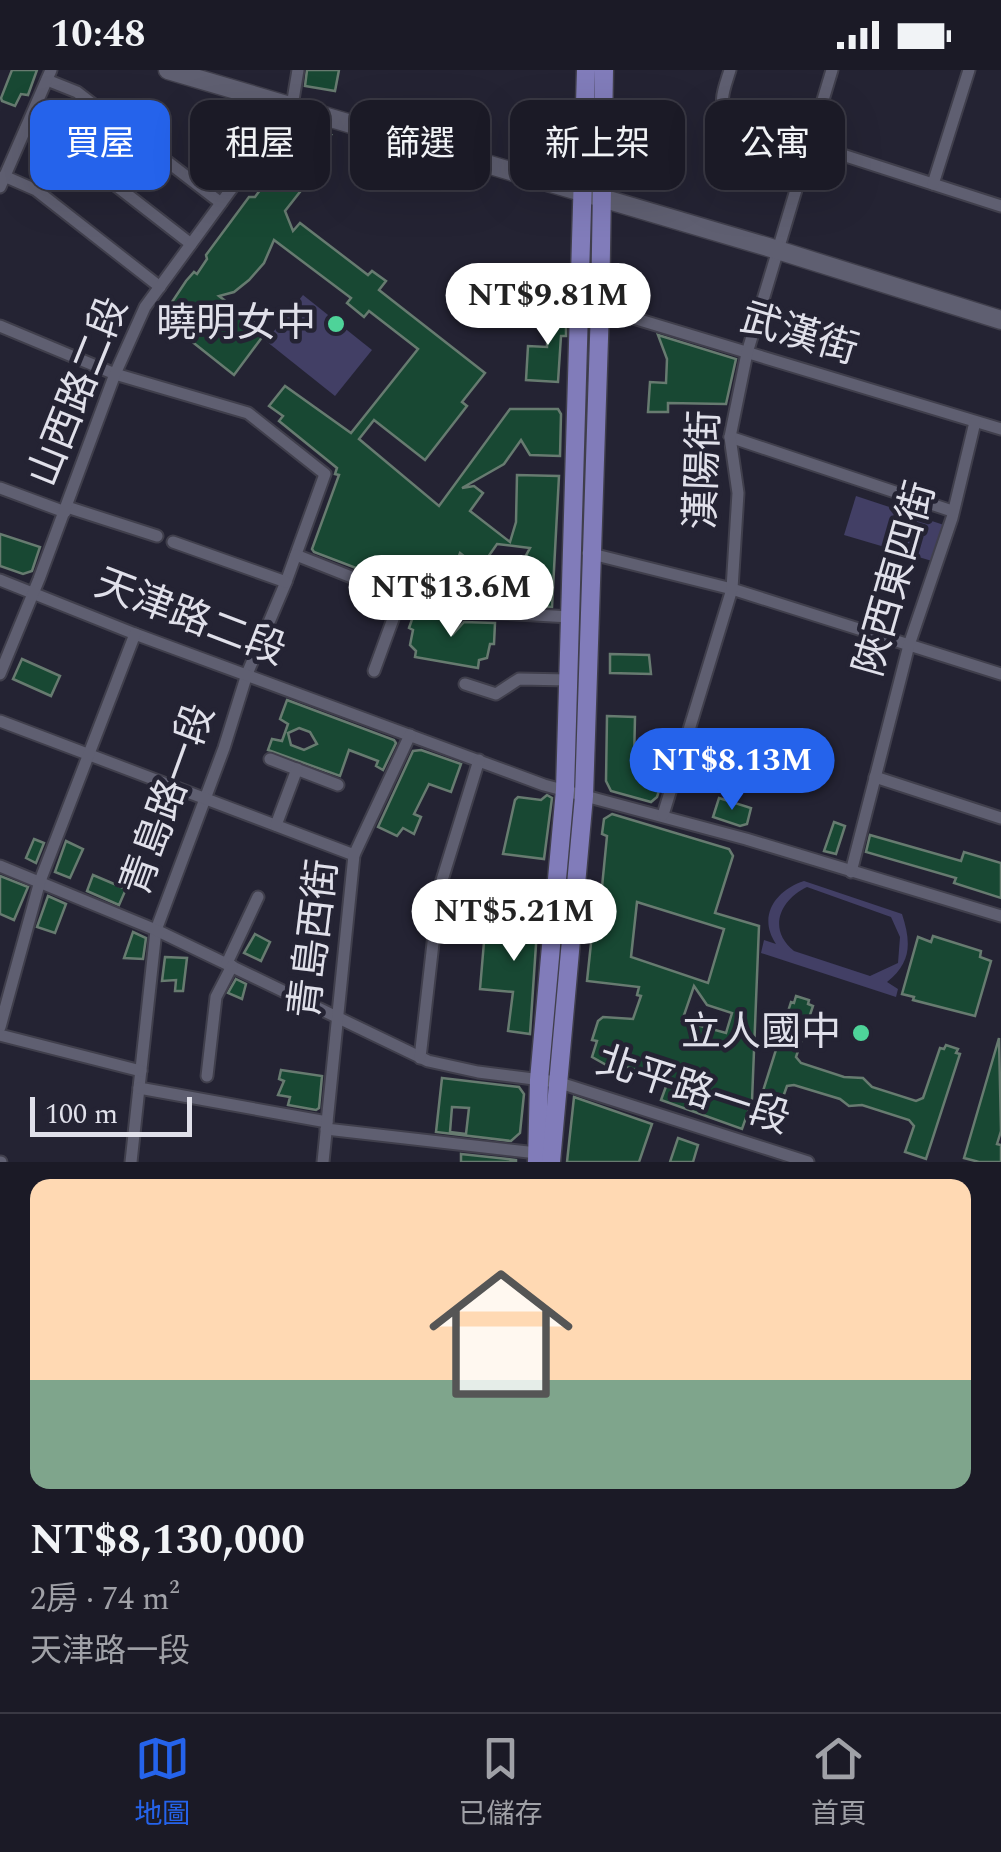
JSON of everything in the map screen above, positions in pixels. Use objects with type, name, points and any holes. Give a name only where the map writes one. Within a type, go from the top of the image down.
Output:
[{"type":"main road","points":[[542,1159],[570,617],[582,552],[600,308],[586,70]]},
{"type":"main road","points":[[548,1081],[584,796],[578,306],[604,70]]},
{"type":"street","points":[[168,70],[271,100]]},
{"type":"street","points":[[293,100],[298,70]]},
{"type":"street","points":[[722,100],[730,70]]},
{"type":"street","name":"漢陽街","points":[[823,100],[832,70]]},
{"type":"street","points":[[933,184],[969,70]]},
{"type":"street","points":[[160,286],[36,190],[2,182],[49,75],[77,92],[221,203]]},
{"type":"street","points":[[330,117],[1001,320]]},
{"type":"street","points":[[26,128],[56,139],[191,244]]},
{"type":"street","points":[[845,156],[1001,206]]},
{"type":"street","name":"山西路二段","points":[[0,674],[145,307],[231,190]]},
{"type":"street","name":"漢陽街","points":[[664,815],[732,589],[738,493],[730,437],[747,353],[795,190]]},
{"type":"street","name":"武漢街","points":[[578,306],[600,308],[1001,429]]},
{"type":"street","points":[[1,330],[116,374]]},
{"type":"street","name":"青島路一段","points":[[116,374],[248,413],[326,474],[247,674],[156,930],[131,1162]]},
{"type":"street","name":"陜西東四街","points":[[851,872],[909,645],[976,422]]},
{"type":"street","points":[[730,437],[952,510]]},
{"type":"street","points":[[0,488],[157,536]]},
{"type":"street","points":[[173,542],[286,582]]},
{"type":"street","points":[[582,552],[732,589],[1001,674]]},
{"type":"street","points":[[296,555],[400,597],[450,610],[570,617]]},
{"type":"street","name":"天津路二段","points":[[0,580],[135,634],[564,790],[664,815],[1001,916]]},
{"type":"street","points":[[374,671],[400,597]]},
{"type":"street","points":[[135,634],[40,881],[0,1031],[141,1071]]},
{"type":"street","points":[[465,684],[496,694],[519,679],[569,680]]},
{"type":"street","points":[[0,720],[354,855]]},
{"type":"street","name":"青島西街","points":[[323,1162],[354,855],[410,735]]},
{"type":"street","points":[[270,759],[338,785]]},
{"type":"street","points":[[420,1058],[439,890],[479,760]]},
{"type":"street","points":[[276,825],[297,769]]},
{"type":"street","points":[[875,777],[1001,818]]},
{"type":"street","name":"北平路一段","points":[[0,866],[156,930],[420,1058],[478,1072],[548,1081],[808,1162]]},
{"type":"street","points":[[207,1076],[216,997],[258,898]]},
{"type":"street","points":[[138,1088],[326,1126],[542,1159]]},
{"type":"shaded area","points":[[303,295],[372,350],[335,396],[266,341]]},
{"type":"shaded area","points":[[856,496],[944,525],[932,561],[844,535]]},
{"type":"shaded area","points":[[804,881],[902,914],[907,951],[901,967],[887,982],[898,989],[896,997],[761,953],[764,940],[776,944],[768,924],[772,905]],"holes":[[[807,887],[891,917],[900,937],[898,963],[870,976],[794,951],[779,925],[784,907]]]},
{"type":"building","points":[[12,70],[37,70],[28,95],[21,94],[15,106],[1,98]]},
{"type":"building","points":[[307,70],[339,70],[335,91],[305,86]]},
{"type":"building","points":[[260,190],[302,190],[285,211],[293,231],[300,223],[368,275],[372,271],[386,281],[379,290],[485,373],[462,402],[467,406],[425,460],[374,420],[359,439],[439,506],[510,409],[558,409],[560,456],[530,455],[521,440],[504,464],[462,488],[474,486],[483,493],[470,511],[510,542],[516,522],[517,475],[559,476],[552,607],[451,601],[314,552],[339,475],[335,474],[337,468],[279,421],[283,416],[269,406],[285,386],[351,433],[418,349],[369,311],[364,317],[347,303],[351,298],[274,240],[264,263],[249,280],[234,292],[219,296],[266,332],[234,375],[166,321],[170,305],[186,281],[194,272],[197,274],[206,255],[249,197],[255,197]],"holes":[[[497,544],[530,548],[515,575],[488,557]],[[460,553],[489,576],[480,587],[450,580]]]},
{"type":"building","points":[[548,303],[566,304],[566,336],[561,336],[558,382],[526,380],[528,346],[547,347]]},
{"type":"building","points":[[658,335],[736,359],[726,404],[668,403],[668,412],[648,412],[650,382],[666,383],[667,359]]},
{"type":"building","points":[[0,534],[40,547],[32,571],[23,574],[0,566]]},
{"type":"building","points":[[415,611],[446,619],[453,634],[464,622],[495,623],[494,644],[490,644],[487,658],[479,660],[478,668],[415,657],[416,651],[410,645],[413,630],[409,628]]},
{"type":"building","points":[[610,654],[649,655],[651,674],[610,673]]},
{"type":"building","points":[[22,659],[60,676],[51,696],[13,679]]},
{"type":"building","points":[[287,700],[396,743],[383,770],[376,766],[378,761],[349,750],[340,776],[268,750],[272,739],[282,741],[288,724],[280,719]],"holes":[[[299,728],[310,732],[317,744],[304,750],[291,745],[288,733]]]},
{"type":"building","points":[[607,716],[635,717],[634,763],[665,772],[657,797],[651,802],[611,791],[606,781]]},
{"type":"building","points":[[421,750],[461,764],[451,792],[429,784],[414,814],[421,817],[414,834],[403,828],[397,836],[378,827],[413,751]]},
{"type":"building","points":[[547,795],[552,798],[544,859],[503,854],[515,800],[541,800]]},
{"type":"building","points":[[719,798],[751,808],[747,824],[740,826],[713,817]]},
{"type":"building","points":[[612,814],[729,849],[733,856],[715,913],[759,926],[752,1101],[742,1129],[661,1100],[668,1081],[611,1062],[610,1067],[592,1057],[598,1021],[603,1017],[633,1019],[641,996],[637,995],[639,987],[587,981],[596,896],[601,897],[607,836],[602,834],[604,819]],"holes":[[[637,902],[724,929],[708,983],[631,957]],[[694,986],[707,1005],[732,1013],[726,1033],[682,1021]]]},
{"type":"building","points":[[834,822],[845,826],[836,854],[824,851]]},
{"type":"building","points":[[870,835],[961,861],[964,852],[1001,863],[1001,898],[954,883],[956,878],[866,852]]},
{"type":"building","points":[[34,839],[44,843],[36,863],[26,858]]},
{"type":"building","points":[[66,841],[83,849],[70,878],[55,872]]},
{"type":"building","points":[[93,875],[126,889],[119,905],[87,891]]},
{"type":"building","points":[[0,876],[28,887],[14,920],[0,914]]},
{"type":"building","points":[[48,896],[66,904],[55,933],[37,927]]},
{"type":"building","points":[[509,902],[538,903],[530,1034],[508,1031],[513,992],[480,989],[484,942],[504,942]]},
{"type":"building","points":[[133,932],[146,938],[143,959],[124,958]]},
{"type":"building","points":[[255,934],[270,942],[261,961],[244,953]]},
{"type":"building","points":[[933,936],[981,951],[980,957],[991,961],[975,1016],[902,994],[918,937],[931,942]]},
{"type":"building","points":[[165,957],[187,958],[183,991],[175,991],[176,980],[162,981]]},
{"type":"building","points":[[236,979],[246,984],[242,999],[228,993]]},
{"type":"building","points":[[796,996],[809,1000],[808,1004],[813,1006],[796,1057],[801,1063],[844,1077],[863,1078],[872,1087],[916,1101],[923,1098],[940,1048],[946,1045],[958,1049],[956,1053],[960,1054],[926,1159],[905,1152],[914,1126],[909,1120],[862,1105],[849,1106],[840,1099],[794,1085],[787,1086],[777,1114],[758,1107]]},
{"type":"building","points":[[999,1038],[1001,1131],[997,1144],[1001,1145],[1001,1162],[979,1162],[964,1158]]},
{"type":"building","points":[[281,1070],[322,1076],[319,1108],[288,1105],[290,1097],[278,1095],[284,1081],[279,1079]]},
{"type":"building","points":[[442,1078],[519,1087],[524,1094],[520,1133],[511,1141],[436,1132]],"holes":[[[452,1107],[469,1108],[466,1134],[450,1132]]]},
{"type":"building","points":[[574,1097],[652,1124],[639,1162],[567,1162]]},
{"type":"building","points":[[678,1138],[698,1145],[693,1162],[670,1162]]},
{"type":"building","points":[[461,1154],[516,1160],[516,1162],[461,1162]]},
{"type":"place","name":"曉明女中","points":[[336,324]]},
{"type":"place","name":"立人國中","points":[[861,1033]]}]
